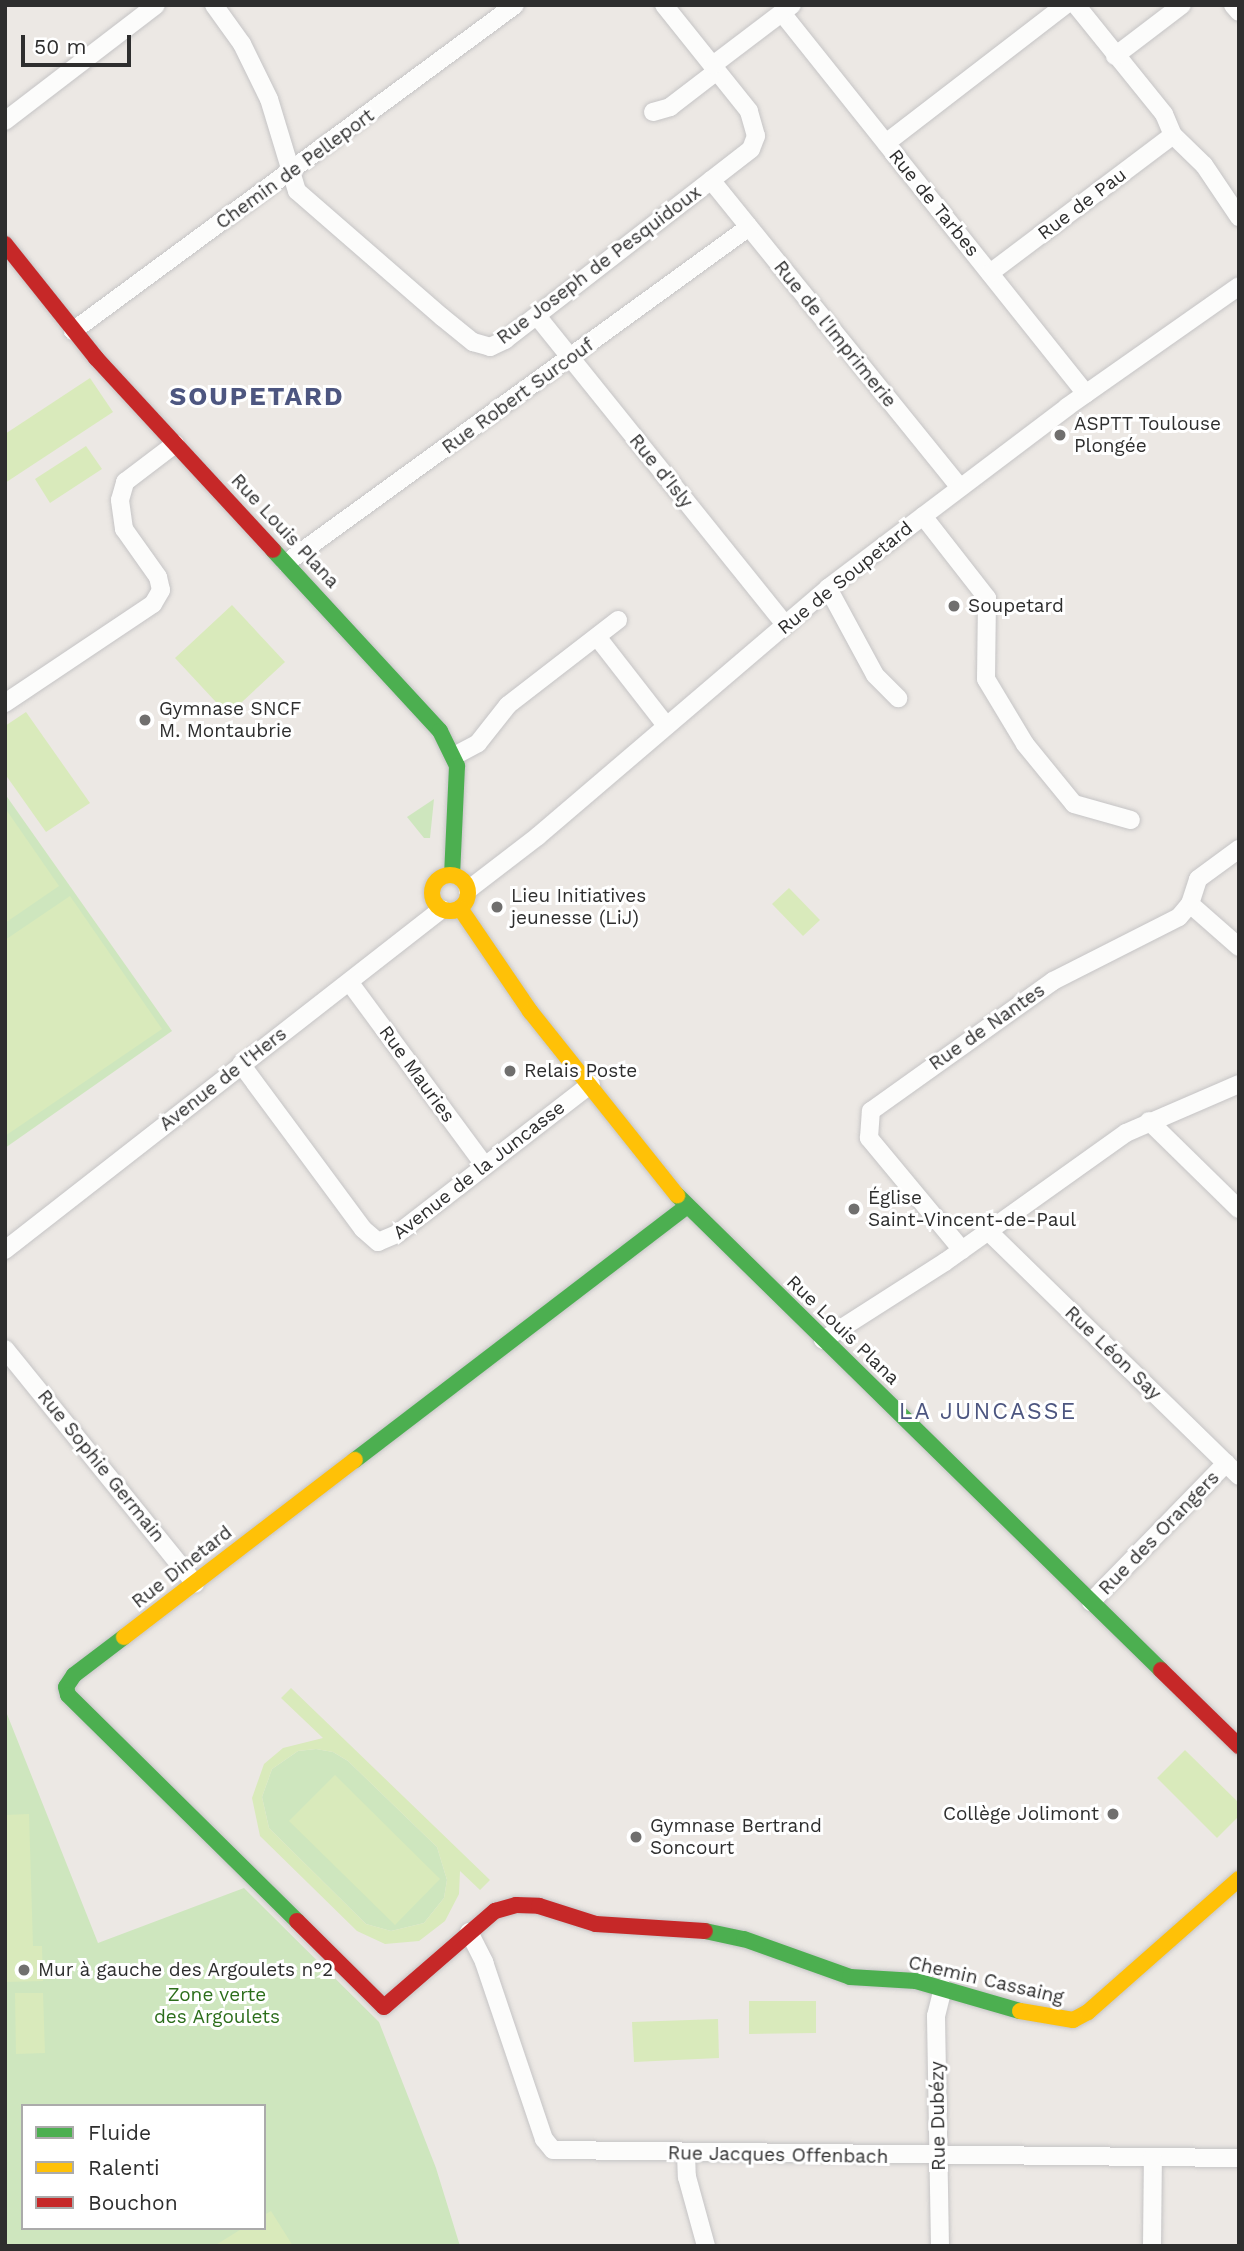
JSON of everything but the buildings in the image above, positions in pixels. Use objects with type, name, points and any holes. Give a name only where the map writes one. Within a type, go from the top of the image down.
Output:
[{"type":"street","points":[[5,121],[156,5]]},
{"type":"street","name":"Rue Joseph de Pesquidoux","points":[[214,5],[253,64],[302,196],[473,342],[498,344],[746,154],[756,135],[749,111],[664,5]]},
{"type":"street","name":"Chemin de Pelleport","points":[[73,331],[515,5]]},
{"type":"street","points":[[886,143],[1065,5]]},
{"type":"street","points":[[1076,5],[1164,114],[1173,135],[1204,165],[1239,217]]},
{"type":"street","points":[[1115,56],[1182,5]]},
{"type":"street","points":[[1233,5],[1239,12]]},
{"type":"street","points":[[653,112],[670,107],[713,74],[713,65],[787,9]]},
{"type":"street","name":"Rue de Tarbes","points":[[787,9],[886,143],[1086,394]]},
{"type":"street","name":"Rue de Pau","points":[[990,273],[1173,135]]},
{"type":"street","name":"Rue de l'Imprimerie","points":[[711,180],[960,487]]},
{"type":"street","name":"Rue Robert Surcouf","points":[[285,563],[750,227]]},
{"type":"street","name":"Rue Louis Plana","points":[[6,246],[73,331],[440,731],[454,756],[459,790],[452,875]]},
{"type":"street","name":"Rue de Soupetard","points":[[468,890],[538,836],[665,724],[828,588],[1086,394],[1239,286]]},
{"type":"street","name":"Rue d'Isly","points":[[537,316],[785,625]]},
{"type":"street","points":[[5,703],[153,604],[160,590],[158,577],[124,529],[120,500],[125,482],[175,444]]},
{"type":"street","points":[[923,516],[987,598],[986,679],[1025,744],[1074,804],[1131,820]]},
{"type":"street","points":[[828,588],[875,675],[898,698]]},
{"type":"street","points":[[454,756],[478,743],[508,705],[588,639],[598,638],[618,620]]},
{"type":"street","points":[[598,638],[665,724]]},
{"type":"street","name":"Rue de Nantes","points":[[961,1250],[869,1138],[871,1111],[1053,981],[1179,917],[1190,904],[1198,879],[1239,849]]},
{"type":"street","points":[[452,875],[462,880],[468,890],[451,908],[433,898],[434,887],[443,877],[452,875]]},
{"type":"street","points":[[1190,904],[1239,947]]},
{"type":"street","name":"Rue Louis Plana","points":[[451,908],[686,1208],[1239,1746]]},
{"type":"street","name":"Avenue de l'Hers","points":[[5,1250],[241,1064],[451,908]]},
{"type":"street","name":"Rue Mauries","points":[[350,983],[485,1166]]},
{"type":"street","name":"Avenue de la Juncasse","points":[[241,1064],[363,1229],[378,1242],[387,1241],[591,1084]]},
{"type":"street","points":[[823,1340],[961,1250],[1093,1153],[1149,1121],[1239,1084]]},
{"type":"street","points":[[1149,1121],[1239,1209]]},
{"type":"street","name":"Rue Dinetard","points":[[384,2007],[68,1695],[66,1688],[74,1675],[686,1208]]},
{"type":"street","name":"Rue Léon Say","points":[[987,1230],[1232,1469]]},
{"type":"street","name":"Rue Sophie Germain","points":[[5,1349],[195,1584]]},
{"type":"street","name":"Rue des Orangers","points":[[1091,1602],[1232,1469]]},
{"type":"street","name":"Chemin Cassaing","points":[[384,2007],[495,1911],[539,1906],[596,1924],[706,1931],[744,1939],[850,1978],[916,1981],[1032,2015],[1073,2020],[1088,2012],[1239,1879]]},
{"type":"street","name":"Rue Jacques Offenbach","points":[[469,1932],[484,1962],[544,2139],[553,2150],[939,2157],[1239,2158]]},
{"type":"street","name":"Rue Dubézy","points":[[940,2246],[936,2016],[943,1988]]},
{"type":"street","points":[[686,2153],[687,2177],[706,2246]]},
{"type":"street","points":[[1152,2246],[1153,2157]]},
{"type":"green space","points":[[90,378],[113,412],[5,483],[5,434]]},
{"type":"green space","points":[[86,446],[102,469],[50,503],[35,479]]},
{"type":"green space","points":[[232,605],[285,662],[228,715],[175,658]]},
{"type":"green space","points":[[26,712],[90,803],[46,832],[5,774],[5,726]]},
{"type":"green space","points":[[5,794],[172,1031],[5,1148]]},
{"type":"green space","points":[[434,799],[430,838],[424,838],[407,817]]},
{"type":"green space","points":[[5,808],[59,886],[5,923]]},
{"type":"green space","points":[[789,888],[820,920],[803,936],[772,904]]},
{"type":"green space","points":[[70,896],[162,1029],[5,1136],[5,940]]},
{"type":"green space","points":[[291,1688],[490,1880],[480,1890],[460,1871],[459,1894],[445,1921],[419,1941],[385,1944],[357,1931],[260,1836],[252,1798],[264,1764],[283,1748],[323,1738],[281,1698]],"holes":[[[316,1749],[333,1752],[348,1761],[437,1847],[447,1880],[444,1898],[424,1923],[391,1931],[366,1924],[269,1828],[262,1797],[272,1769],[298,1751]]]},
{"type":"green space","name":"Zone verte des Argoulets","points":[[5,1709],[98,1943],[244,1888],[379,2022],[436,2168],[460,2246],[5,2246]]},
{"type":"green space","points":[[316,1749],[333,1752],[348,1761],[437,1847],[447,1880],[444,1898],[424,1923],[391,1931],[366,1924],[269,1828],[262,1797],[272,1769],[298,1751]]},
{"type":"green space","points":[[1185,1750],[1239,1803],[1239,1816],[1217,1838],[1157,1778]]},
{"type":"green space","points":[[335,1775],[440,1879],[395,1925],[289,1821]]},
{"type":"green space","points":[[29,1814],[33,1946],[42,1946],[43,1981],[5,1982],[5,1815]]},
{"type":"green space","points":[[15,1993],[43,1993],[45,2053],[16,2054]]},
{"type":"green space","points":[[749,2001],[816,2001],[816,2033],[749,2034]]},
{"type":"green space","points":[[718,2019],[719,2058],[634,2062],[632,2022]]},
{"type":"green space","points":[[271,2211],[293,2246],[214,2246],[240,2230],[266,2230],[266,2214]]},
{"type":"traffic: fast","points":[[273,550],[440,731],[457,766],[452,875]]},
{"type":"traffic: fast","points":[[677,1195],[1161,1670]]},
{"type":"traffic: fast","points":[[355,1460],[686,1207]]},
{"type":"traffic: fast","points":[[124,1637],[74,1675],[66,1687],[68,1695],[297,1921]]},
{"type":"traffic: fast","points":[[705,1931],[744,1939],[850,1977],[916,1981],[1020,2011]]},
{"type":"traffic: slow","points":[[450,875],[462,881],[468,893],[462,905],[450,911],[438,905],[432,893],[438,881],[450,875]]},
{"type":"traffic: slow","points":[[460,908],[530,1011],[677,1195]]},
{"type":"traffic: slow","points":[[124,1637],[355,1460]]},
{"type":"traffic: slow","points":[[1020,2011],[1073,2020],[1088,2012],[1239,1879]]},
{"type":"traffic: jam","points":[[5,244],[96,358],[273,550]]},
{"type":"traffic: jam","points":[[1161,1670],[1239,1746]]},
{"type":"traffic: jam","points":[[297,1921],[384,2007],[495,1911],[516,1905],[539,1906],[596,1924],[705,1931]]},
{"type":"place","name":"ASPTT Toulouse Plongée","points":[[1060,435]]},
{"type":"place","name":"Soupetard","points":[[954,606]]},
{"type":"place","name":"Gymnase SNCF M. Montaubrie","points":[[145,720]]},
{"type":"place","name":"Lieu Initiatives jeunesse (LiJ)","points":[[497,907]]},
{"type":"place","name":"Relais Poste","points":[[510,1071]]},
{"type":"place","name":"Église Saint-Vincent-de-Paul","points":[[854,1209]]},
{"type":"place","name":"Collège Jolimont","points":[[1113,1814]]},
{"type":"place","name":"Gymnase Bertrand Soncourt","points":[[636,1837]]},
{"type":"place","name":"Mur à gauche des Argoulets n°2","points":[[24,1970]]},
{"type":"district","name":"SOUPETARD","points":[[257,397]]},
{"type":"district","name":"LA JUNCASSE","points":[[988,1412]]}]
